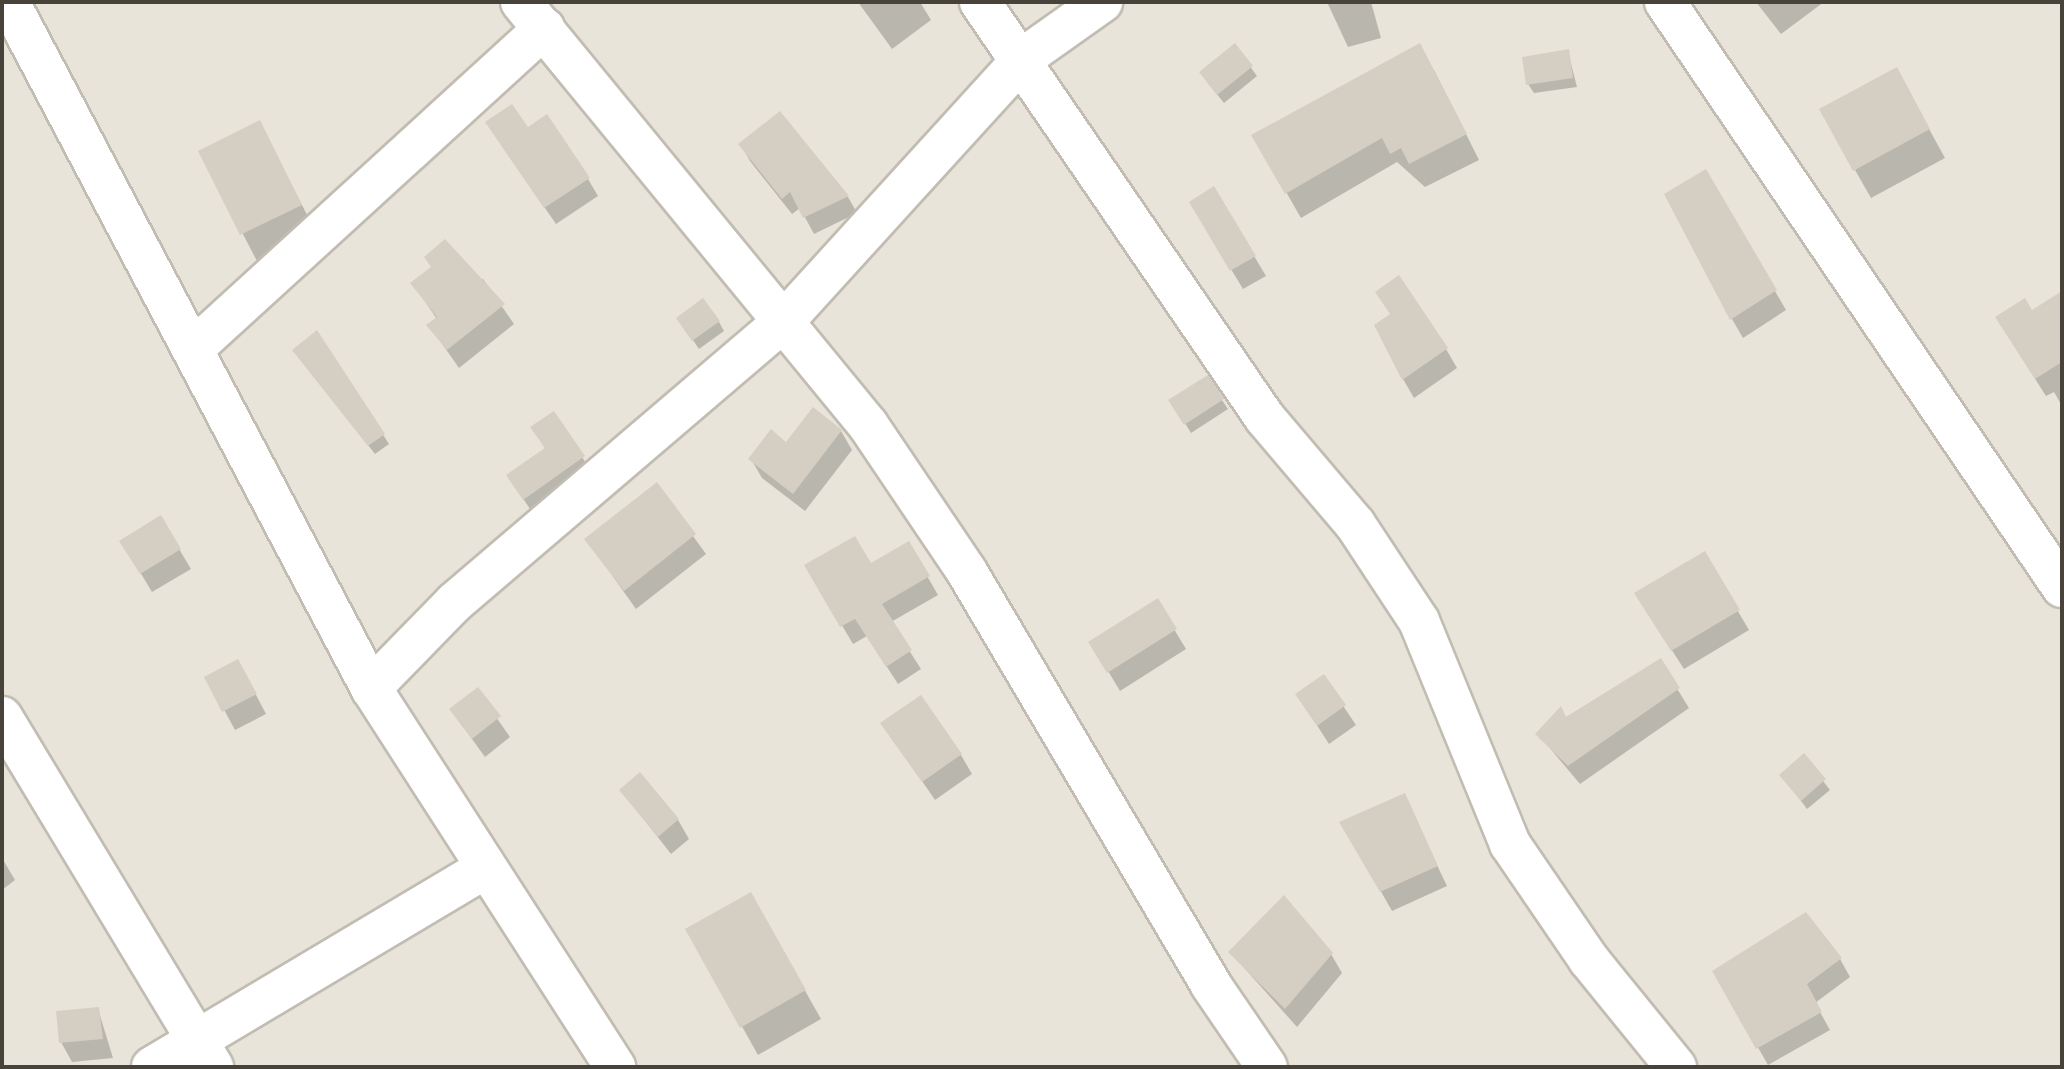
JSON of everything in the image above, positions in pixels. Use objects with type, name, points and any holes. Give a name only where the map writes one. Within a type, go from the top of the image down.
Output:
[{"type":"street","points":[[9,2],[195,347],[371,688],[483,870],[615,1067]]},
{"type":"street","points":[[980,2],[1023,58],[1265,418],[1355,524],[1419,621],[1510,844],[1589,960],[1676,1067]]},
{"type":"street","points":[[371,688],[455,602],[785,320],[1023,58],[1102,2]]},
{"type":"street","points":[[1665,2],[2062,587]]},
{"type":"street","points":[[195,347],[532,15],[785,320],[967,572],[1211,985],[1267,1067]]},
{"type":"street","points":[[2,717],[206,1054]]},
{"type":"street","points":[[152,1067],[206,1054],[483,870]]},
{"type":"shaded area","points":[[2,2],[2062,2],[2062,1067],[2,1067]]},
{"type":"building","points":[[1235,43],[1253,66],[1217,95],[1199,72]]},
{"type":"building","points":[[1420,43],[1467,134],[1409,164],[1401,148],[1390,154],[1382,138],[1285,194],[1251,135]]},
{"type":"building","points":[[1569,49],[1573,78],[1526,85],[1522,57]]},
{"type":"building","points":[[1897,67],[1930,129],[1853,171],[1819,109]]},
{"type":"building","points":[[512,104],[528,127],[547,114],[590,178],[544,208],[485,122]]},
{"type":"building","points":[[780,111],[849,196],[803,218],[790,192],[782,199],[738,144]]},
{"type":"building","points":[[260,120],[302,205],[240,235],[198,151]]},
{"type":"building","points":[[1706,169],[1777,290],[1730,320],[1664,194]]},
{"type":"building","points":[[1214,186],[1256,256],[1230,271],[1189,202]]},
{"type":"building","points":[[445,239],[505,304],[447,350],[426,325],[437,317],[410,283],[431,267],[424,257]]},
{"type":"building","points":[[1399,275],[1448,348],[1402,380],[1374,325],[1390,314],[1375,292]]},
{"type":"building","points":[[2062,291],[2062,362],[2035,379],[1995,317],[2025,298],[2032,310]]},
{"type":"building","points":[[703,298],[720,321],[692,341],[676,318]]},
{"type":"building","points":[[317,330],[385,434],[368,446],[292,350]]},
{"type":"building","points":[[1208,375],[1224,399],[1184,425],[1168,400]]},
{"type":"building","points":[[813,407],[842,430],[793,494],[748,459],[771,429],[786,442]]},
{"type":"building","points":[[554,411],[585,456],[523,500],[506,475],[545,448],[530,427]]},
{"type":"building","points":[[657,482],[696,534],[624,591],[584,539]]},
{"type":"building","points":[[161,515],[181,549],[140,574],[119,541]]},
{"type":"building","points":[[855,536],[871,563],[909,541],[930,576],[882,604],[912,650],[886,667],[855,619],[840,627],[804,565]]},
{"type":"building","points":[[1705,551],[1740,610],[1671,651],[1634,593]]},
{"type":"building","points":[[1158,598],[1177,629],[1107,673],[1088,642]]},
{"type":"building","points":[[1661,658],[1680,688],[1568,766],[1535,734],[1561,706],[1566,717]]},
{"type":"building","points":[[238,659],[257,694],[222,712],[204,677]]},
{"type":"building","points":[[1324,674],[1346,705],[1317,726],[1295,694]]},
{"type":"building","points":[[478,687],[501,716],[472,739],[449,709]]},
{"type":"building","points":[[921,695],[962,754],[922,782],[880,723]]},
{"type":"building","points":[[1804,753],[1826,779],[1801,801],[1779,775]]},
{"type":"building","points":[[640,772],[679,819],[658,837],[619,790]]},
{"type":"building","points":[[1405,793],[1438,866],[1380,892],[1339,822]]},
{"type":"building","points":[[751,892],[806,990],[740,1028],[685,929]]},
{"type":"building","points":[[1284,895],[1333,953],[1285,1009],[1228,952]]},
{"type":"building","points":[[1806,912],[1842,958],[1807,984],[1822,1012],[1756,1049],[1712,971]]},
{"type":"building","points":[[99,1007],[103,1039],[59,1043],[56,1011]]}]
